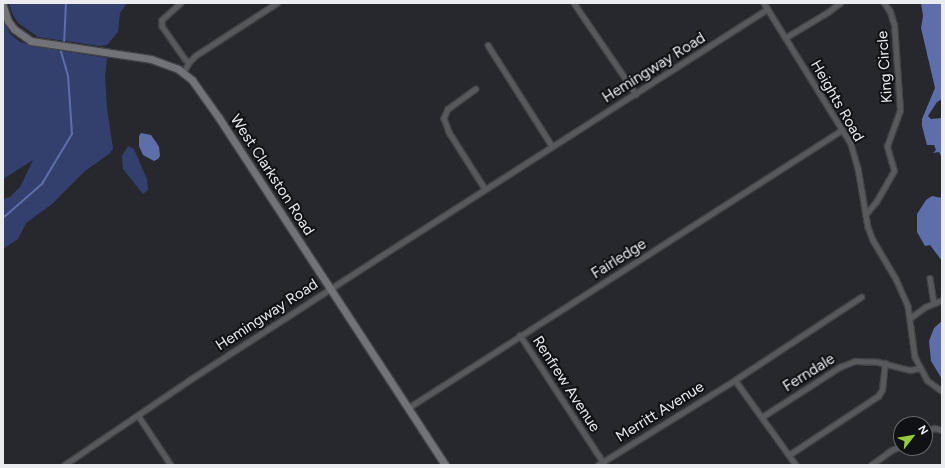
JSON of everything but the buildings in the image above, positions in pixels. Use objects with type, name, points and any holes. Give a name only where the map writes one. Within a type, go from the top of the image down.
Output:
[{"type":"main road","name":"West Clarkston Road","points":[[3,6],[8,21],[14,29],[31,41],[151,59],[178,69],[192,80],[208,101],[445,465]]},
{"type":"street","points":[[181,3],[162,20],[162,26],[189,62]]},
{"type":"street","points":[[183,73],[189,62],[195,56],[277,3]]},
{"type":"street","points":[[574,3],[636,94]]},
{"type":"street","name":"Heights Road","points":[[764,3],[851,144],[858,168],[865,215],[872,240],[905,296],[910,318],[915,357],[927,380],[942,391]]},
{"type":"street","points":[[785,38],[840,3]]},
{"type":"street","name":"King Circle","points":[[865,215],[876,202],[894,171],[887,146],[900,110],[894,26],[890,12],[884,3]]},
{"type":"street","name":"Hemingway Road","points":[[64,465],[330,288],[768,9]]},
{"type":"street","points":[[488,45],[552,146]]},
{"type":"street","points":[[476,89],[448,109],[444,118],[452,136],[485,189]]},
{"type":"street","name":"Fairledge","points":[[408,408],[842,130]]},
{"type":"street","points":[[930,278],[934,302]]},
{"type":"street","name":"Merritt Avenue","points":[[598,465],[604,463],[735,380],[860,297]]},
{"type":"street","points":[[910,318],[934,302],[942,300]]},
{"type":"street","name":"Renfrew Avenue","points":[[520,335],[604,463]]},
{"type":"street","name":"Ferndale","points":[[762,417],[840,367],[855,361],[864,360],[885,363],[910,370],[920,368]]},
{"type":"street","points":[[790,456],[878,396],[882,390],[885,363]]},
{"type":"street","points":[[735,380],[796,465]]},
{"type":"street","points":[[138,415],[171,465]]},
{"type":"street","points":[[871,465],[893,450]]},
{"type":"shaded area","points":[[9,3],[127,3],[120,13],[118,32],[107,45],[100,46],[38,37],[18,23],[12,13]]},
{"type":"shaded area","points":[[921,3],[942,3],[942,99],[937,102],[928,116],[931,119],[942,118],[942,158],[939,152],[933,153],[936,150],[934,145],[927,145],[922,126],[922,119],[935,88],[921,28],[923,16]]},
{"type":"shaded area","points":[[3,19],[10,34],[20,42],[38,47],[107,58],[105,76],[107,108],[113,149],[109,154],[85,171],[52,204],[26,223],[18,239],[3,249],[3,199],[10,197],[20,187],[33,160],[3,179]]},
{"type":"shaded area","points":[[141,133],[151,135],[156,142],[159,147],[160,156],[158,159],[154,161],[143,155],[139,146],[139,136]]},
{"type":"shaded area","points":[[128,146],[134,149],[147,179],[148,190],[143,194],[123,169],[122,156]]},
{"type":"shaded area","points":[[932,196],[942,198],[942,261],[930,245],[925,246],[917,232],[917,214],[926,200]]},
{"type":"shaded area","points":[[942,321],[942,379],[931,361],[929,341],[934,328]]},
{"type":"waterway","points":[[64,44],[66,3]]},
{"type":"waterway","points":[[3,218],[42,184],[72,134],[68,76],[61,52],[62,48]]}]
